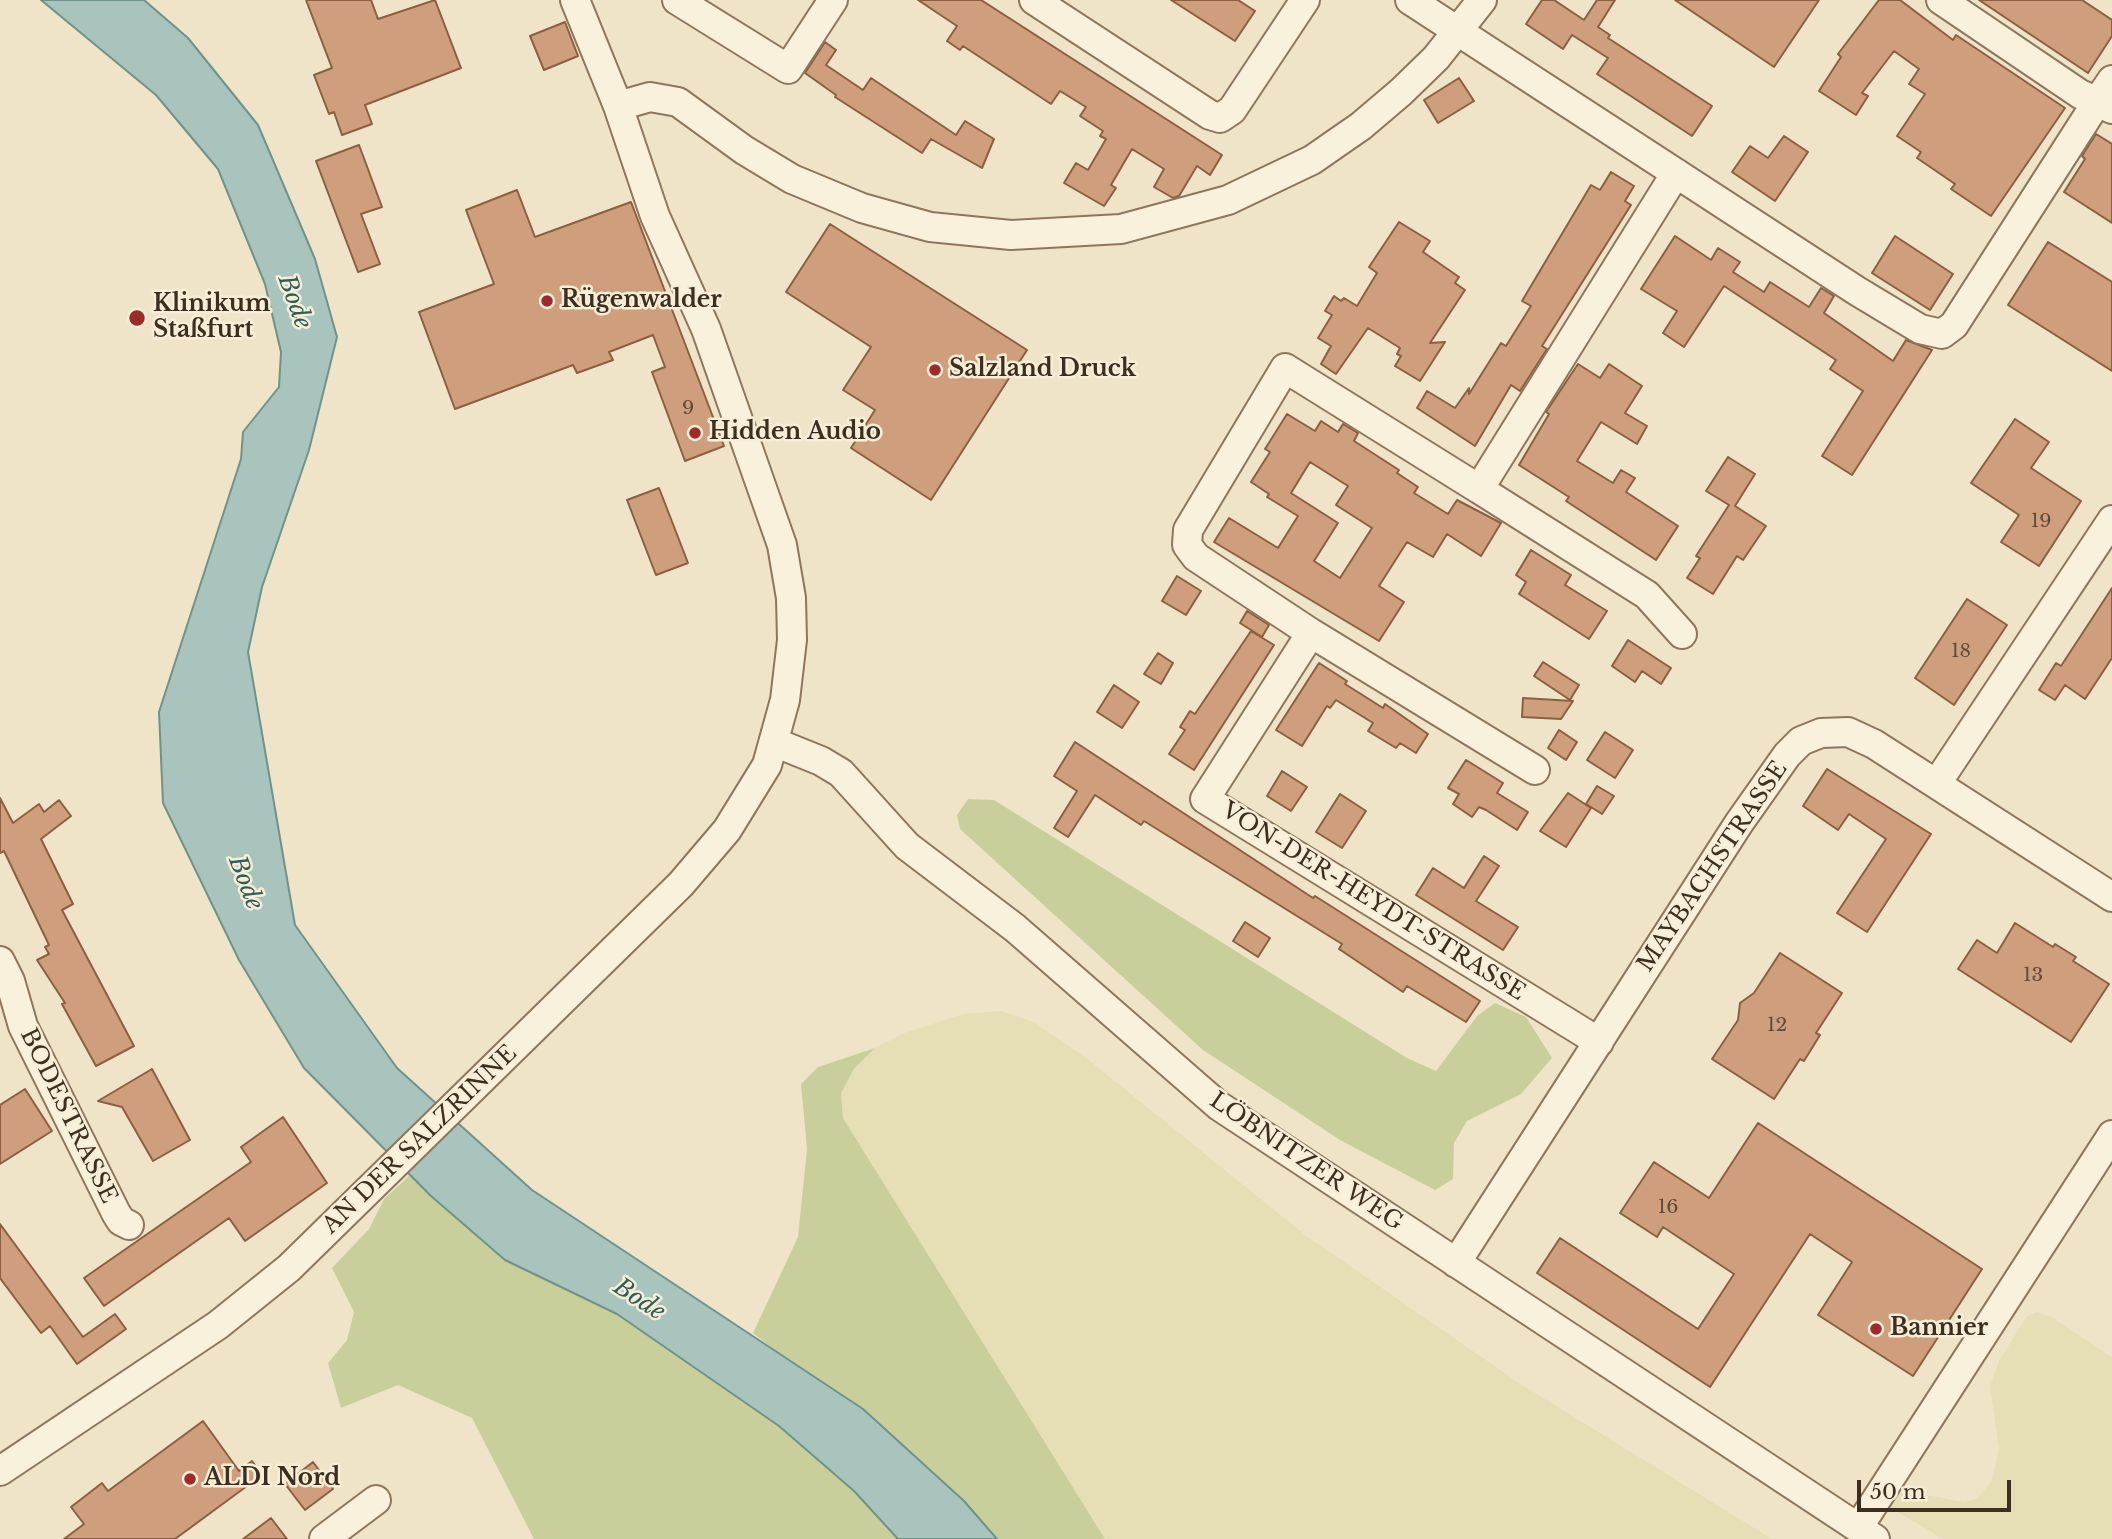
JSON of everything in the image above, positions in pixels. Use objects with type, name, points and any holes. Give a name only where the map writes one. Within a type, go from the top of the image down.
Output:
[{"type":"street","name":"AN DER SALZRINNE","points":[[0,1471],[218,1325],[289,1268],[681,884],[727,831],[759,781],[774,742],[785,700],[792,640],[791,598],[782,545],[706,329],[655,216],[618,106],[575,0]]},
{"type":"street","points":[[677,0],[788,69],[833,0]]},
{"type":"street","points":[[1034,0],[1210,115],[1220,117],[1232,110],[1305,0]]},
{"type":"street","points":[[1410,0],[1878,304],[1920,329],[1942,334],[1954,325],[2107,97],[2080,94],[1941,0]]},
{"type":"street","points":[[618,106],[650,97],[678,102],[744,149],[792,178],[862,208],[897,219],[971,233],[1083,233],[1144,224],[1196,211],[1289,173],[1338,143],[1382,110],[1458,33],[1482,0]]},
{"type":"street","points":[[1479,489],[1676,173]]},
{"type":"street","points":[[1535,771],[1311,633],[1196,557],[1187,545],[1188,530],[1285,368],[1647,595],[1682,634]]},
{"type":"street","points":[[1937,783],[2112,520]]},
{"type":"street","name":"VON-DER-HEYDT-STRASSE","points":[[1311,633],[1205,799],[1599,1042]]},
{"type":"street","name":"MAYBACHSTRASSE","points":[[1456,1263],[1739,823],[1787,755],[1801,741],[1821,733],[1848,732],[1874,744],[2112,897]]},
{"type":"street","name":"LÖBNITZER WEG","points":[[774,742],[821,761],[841,773],[907,846],[1015,928],[1219,1105],[1866,1533]]},
{"type":"street","name":"BODESTRASSE","points":[[0,961],[10,981],[23,1026],[116,1213],[121,1221],[129,1225]]},
{"type":"street","points":[[1866,1533],[2112,1135]]},
{"type":"street","points":[[324,1539],[376,1500]]},
{"type":"shaded area","points":[[1001,1011],[1034,1022],[1090,1061],[1304,1234],[1519,1383],[1772,1539],[1105,1539],[843,1118],[841,1093],[854,1069],[875,1048],[907,1032],[964,1014]]},
{"type":"shaded area","points":[[2037,1312],[2052,1317],[2112,1357],[2112,1539],[1943,1539],[1889,1507],[1896,1495],[1910,1492],[1964,1502],[1977,1499],[1992,1481],[1999,1448],[1990,1386],[2000,1359],[2027,1316]]},
{"type":"green space","points":[[968,799],[994,800],[1407,1058],[1436,1071],[1477,1016],[1495,1003],[1526,1017],[1552,1058],[1521,1094],[1467,1121],[1454,1143],[1453,1179],[1435,1190],[1340,1140],[1203,1050],[960,829],[957,815]]},
{"type":"green space","points":[[875,1048],[854,1069],[841,1093],[843,1118],[1105,1539],[997,1539],[964,1501],[753,1333],[798,1237],[807,1149],[801,1084],[818,1067]]},
{"type":"green space","points":[[410,1175],[505,1260],[617,1314],[779,1426],[854,1491],[898,1539],[534,1539],[472,1418],[398,1385],[341,1408],[328,1363],[347,1340],[354,1312],[332,1268],[369,1229],[384,1199]]},
{"type":"water","name":"Bode","points":[[41,0],[144,0],[188,38],[258,125],[315,259],[337,337],[309,450],[262,587],[248,652],[295,925],[397,1068],[532,1190],[863,1409],[964,1501],[997,1539],[898,1539],[854,1491],[779,1426],[617,1314],[505,1260],[431,1196],[304,1068],[239,960],[163,803],[159,712],[241,459],[243,432],[279,387],[281,352],[265,284],[218,169],[156,95]]},
{"type":"building","points":[[306,0],[371,0],[378,19],[435,0],[461,68],[365,105],[372,124],[342,135],[334,112],[329,114],[314,75],[332,68]]},
{"type":"building","points":[[918,0],[981,0],[1222,155],[1210,175],[1197,166],[1179,196],[1173,198],[1154,187],[1164,169],[1132,149],[1111,185],[1116,188],[1104,206],[1064,183],[1076,163],[1088,170],[1106,139],[1100,136],[1103,131],[1080,116],[1086,107],[1060,91],[1051,104],[963,46],[960,50],[947,41],[957,26]]},
{"type":"building","points":[[1171,0],[1238,0],[1255,11],[1235,41]]},
{"type":"building","points":[[1542,0],[1554,0],[1584,20],[1597,0],[1615,0],[1598,27],[1610,35],[1608,38],[1712,106],[1692,136],[1597,74],[1608,58],[1572,35],[1563,49],[1526,24]]},
{"type":"building","points":[[1675,0],[1819,0],[1774,67]]},
{"type":"building","points":[[1879,0],[1900,0],[1953,40],[1956,35],[2065,108],[1991,216],[1951,189],[1955,184],[1917,158],[1921,152],[1897,136],[1925,94],[1909,84],[1919,69],[1894,51],[1862,93],[1868,96],[1856,115],[1819,91],[1841,57],[1838,54]]},
{"type":"building","points":[[1979,0],[2082,0],[2112,20],[2112,36],[2088,73]]},
{"type":"building","points":[[565,22],[578,56],[544,70],[530,36]]},
{"type":"building","points":[[825,42],[836,50],[826,65],[863,90],[871,78],[956,135],[965,121],[994,139],[982,168],[931,139],[922,153],[835,97],[836,95],[805,73]]},
{"type":"building","points":[[1459,78],[1474,101],[1438,123],[1424,100]]},
{"type":"building","points":[[2096,134],[2112,144],[2112,223],[2064,192],[2085,159],[2082,156]]},
{"type":"building","points":[[1784,136],[1808,152],[1775,201],[1732,172],[1750,146],[1768,158]]},
{"type":"building","points":[[359,145],[382,207],[361,214],[380,264],[358,272],[316,161]]},
{"type":"building","points":[[1611,172],[1634,186],[1625,201],[1631,205],[1542,346],[1547,349],[1520,391],[1511,385],[1475,446],[1417,408],[1427,391],[1455,408],[1469,388],[1469,394],[1501,343],[1506,346],[1531,306],[1522,301],[1591,185],[1600,190]]},
{"type":"building","points":[[517,190],[535,237],[631,202],[724,446],[685,461],[652,372],[665,367],[653,335],[609,352],[613,360],[577,373],[573,365],[455,409],[419,312],[494,284],[466,210]]},
{"type":"building","points":[[1399,222],[1430,241],[1423,252],[1459,277],[1455,283],[1465,290],[1430,343],[1445,342],[1420,381],[1395,366],[1401,356],[1397,354],[1400,348],[1368,328],[1336,374],[1321,364],[1331,346],[1318,338],[1332,315],[1325,311],[1334,296],[1341,301],[1344,298],[1357,306],[1377,273],[1369,267]]},
{"type":"building","name":"Salzland Druck","points":[[830,224],[1027,350],[931,500],[851,448],[875,410],[843,390],[871,347],[786,292]]},
{"type":"building","points":[[1675,236],[1711,260],[1718,248],[1740,262],[1733,272],[1764,292],[1770,282],[1809,307],[1821,288],[1834,296],[1824,313],[1893,361],[1906,340],[1932,350],[1852,475],[1822,456],[1863,391],[1830,369],[1836,360],[1724,286],[1684,347],[1663,333],[1677,311],[1641,289]]},
{"type":"building","points":[[1895,236],[1953,274],[1930,310],[1872,273]]},
{"type":"building","points":[[2048,242],[2112,282],[2112,371],[2008,305]]},
{"type":"building","points":[[1578,364],[1600,378],[1609,364],[1642,386],[1625,413],[1647,426],[1637,444],[1601,422],[1577,461],[1613,483],[1621,470],[1635,478],[1626,492],[1678,526],[1656,560],[1566,501],[1569,497],[1519,465],[1549,414],[1546,412]]},
{"type":"building","points":[[1287,414],[1315,431],[1321,421],[1338,432],[1343,424],[1358,433],[1354,441],[1399,470],[1397,473],[1418,487],[1414,493],[1448,514],[1457,500],[1501,523],[1481,556],[1447,534],[1433,557],[1407,542],[1379,586],[1404,602],[1379,641],[1214,542],[1229,518],[1278,548],[1298,516],[1267,497],[1269,494],[1251,482],[1270,452],[1265,449]],"holes":[[[1310,462],[1348,486],[1336,505],[1372,528],[1340,578],[1314,561],[1338,523],[1291,493]]]},
{"type":"building","points":[[2015,419],[2049,442],[2031,468],[2081,501],[2039,566],[2001,542],[2019,515],[1971,483]]},
{"type":"building","points":[[1728,457],[1755,474],[1735,506],[1766,526],[1743,560],[1737,556],[1713,594],[1687,578],[1700,558],[1696,556],[1729,505],[1706,491]]},
{"type":"building","points":[[659,488],[688,563],[656,575],[627,500]]},
{"type":"building","points":[[1531,550],[1571,575],[1565,585],[1607,611],[1589,639],[1519,594],[1526,582],[1516,575]]},
{"type":"building","points":[[1177,576],[1201,591],[1186,615],[1162,601]]},
{"type":"building","points":[[2112,588],[2112,658],[2085,699],[2065,685],[2055,700],[2039,690],[2056,663],[2061,666]]},
{"type":"building","points":[[1967,599],[2007,625],[1954,705],[1915,678]]},
{"type":"building","points":[[1247,611],[1269,625],[1262,637],[1240,623]]},
{"type":"building","points":[[1251,631],[1274,645],[1194,770],[1169,754],[1185,730],[1180,727],[1190,711],[1195,714]]},
{"type":"building","points":[[1628,640],[1671,668],[1661,684],[1642,671],[1635,682],[1612,666]]},
{"type":"building","points":[[1158,653],[1173,663],[1161,684],[1144,674]]},
{"type":"building","points":[[1543,662],[1579,685],[1570,700],[1534,676]]},
{"type":"building","points":[[1319,663],[1347,681],[1345,684],[1383,708],[1385,704],[1428,734],[1416,753],[1400,743],[1396,748],[1368,731],[1373,723],[1336,700],[1330,708],[1327,706],[1302,746],[1276,730]]},
{"type":"building","points":[[1114,685],[1139,702],[1122,728],[1097,712]]},
{"type":"building","points":[[1523,698],[1573,701],[1561,719],[1522,717]]},
{"type":"building","points":[[1559,730],[1577,742],[1566,760],[1548,748]]},
{"type":"building","points":[[1605,732],[1633,750],[1615,778],[1587,760]]},
{"type":"building","points":[[1075,742],[1313,898],[1315,896],[1480,1001],[1466,1022],[1407,986],[1403,992],[1339,949],[1342,944],[1144,821],[1141,825],[1095,795],[1068,837],[1054,828],[1077,791],[1054,776]]},
{"type":"building","points":[[1466,760],[1503,783],[1497,793],[1528,812],[1517,830],[1479,807],[1472,817],[1453,804],[1459,794],[1448,788]]},
{"type":"building","points":[[1827,769],[1931,834],[1867,932],[1837,913],[1886,839],[1849,814],[1838,830],[1803,806]]},
{"type":"building","points":[[1282,771],[1307,787],[1291,811],[1267,796]]},
{"type":"building","points":[[1597,786],[1614,796],[1602,814],[1586,804]]},
{"type":"building","points":[[1568,793],[1591,808],[1566,847],[1540,831]]},
{"type":"building","points":[[1340,794],[1366,811],[1342,848],[1316,832]]},
{"type":"building","points":[[0,798],[13,823],[39,804],[44,812],[59,800],[71,816],[41,839],[73,904],[62,910],[134,1046],[96,1066],[62,1004],[65,1003],[37,960],[49,954],[45,947],[49,945],[4,851],[0,853]]},
{"type":"building","points":[[1484,856],[1499,866],[1476,901],[1518,927],[1503,950],[1416,895],[1433,868],[1464,888]]},
{"type":"building","points":[[1245,922],[1270,938],[1258,957],[1233,941]]},
{"type":"building","points":[[2015,923],[2053,947],[2055,944],[2076,957],[2073,961],[2109,984],[2071,1042],[1958,969],[1977,940],[1997,953]]},
{"type":"building","points":[[1780,953],[1842,993],[1816,1033],[1820,1035],[1804,1061],[1800,1059],[1774,1099],[1712,1059],[1738,1020],[1740,1003],[1754,993]]},
{"type":"building","points":[[152,1069],[190,1140],[153,1161],[122,1107],[98,1101]]},
{"type":"building","points":[[25,1089],[52,1131],[0,1164],[0,1105]]},
{"type":"building","points":[[283,1117],[327,1183],[245,1241],[229,1218],[104,1306],[84,1278],[251,1162],[241,1147]]},
{"type":"building","points":[[1758,1123],[1982,1269],[1913,1376],[1818,1315],[1852,1262],[1810,1234],[1710,1387],[1537,1273],[1560,1238],[1698,1329],[1734,1274],[1663,1227],[1657,1237],[1620,1213],[1654,1162],[1709,1198]]},
{"type":"building","points":[[0,1224],[83,1337],[115,1314],[126,1329],[77,1364],[50,1326],[41,1333],[0,1278]]},
{"type":"building","name":"ALDI Nord","points":[[203,1421],[239,1471],[252,1461],[262,1475],[175,1539],[64,1539],[84,1524],[71,1507],[102,1483],[108,1491]]},
{"type":"building","points":[[313,1462],[333,1489],[305,1510],[285,1484]]},
{"type":"building","points":[[271,1518],[287,1539],[243,1539]]},
{"type":"place","name":"Rügenwalder","points":[[547,301]]},
{"type":"place","name":"Klinikum Staßfurt","points":[[137,318]]},
{"type":"place","name":"Salzland Druck","points":[[935,370]]},
{"type":"place","name":"Hidden Audio","points":[[695,433]]},
{"type":"place","name":"Bannier","points":[[1876,1329]]},
{"type":"place","name":"ALDI Nord","points":[[190,1479]]}]
